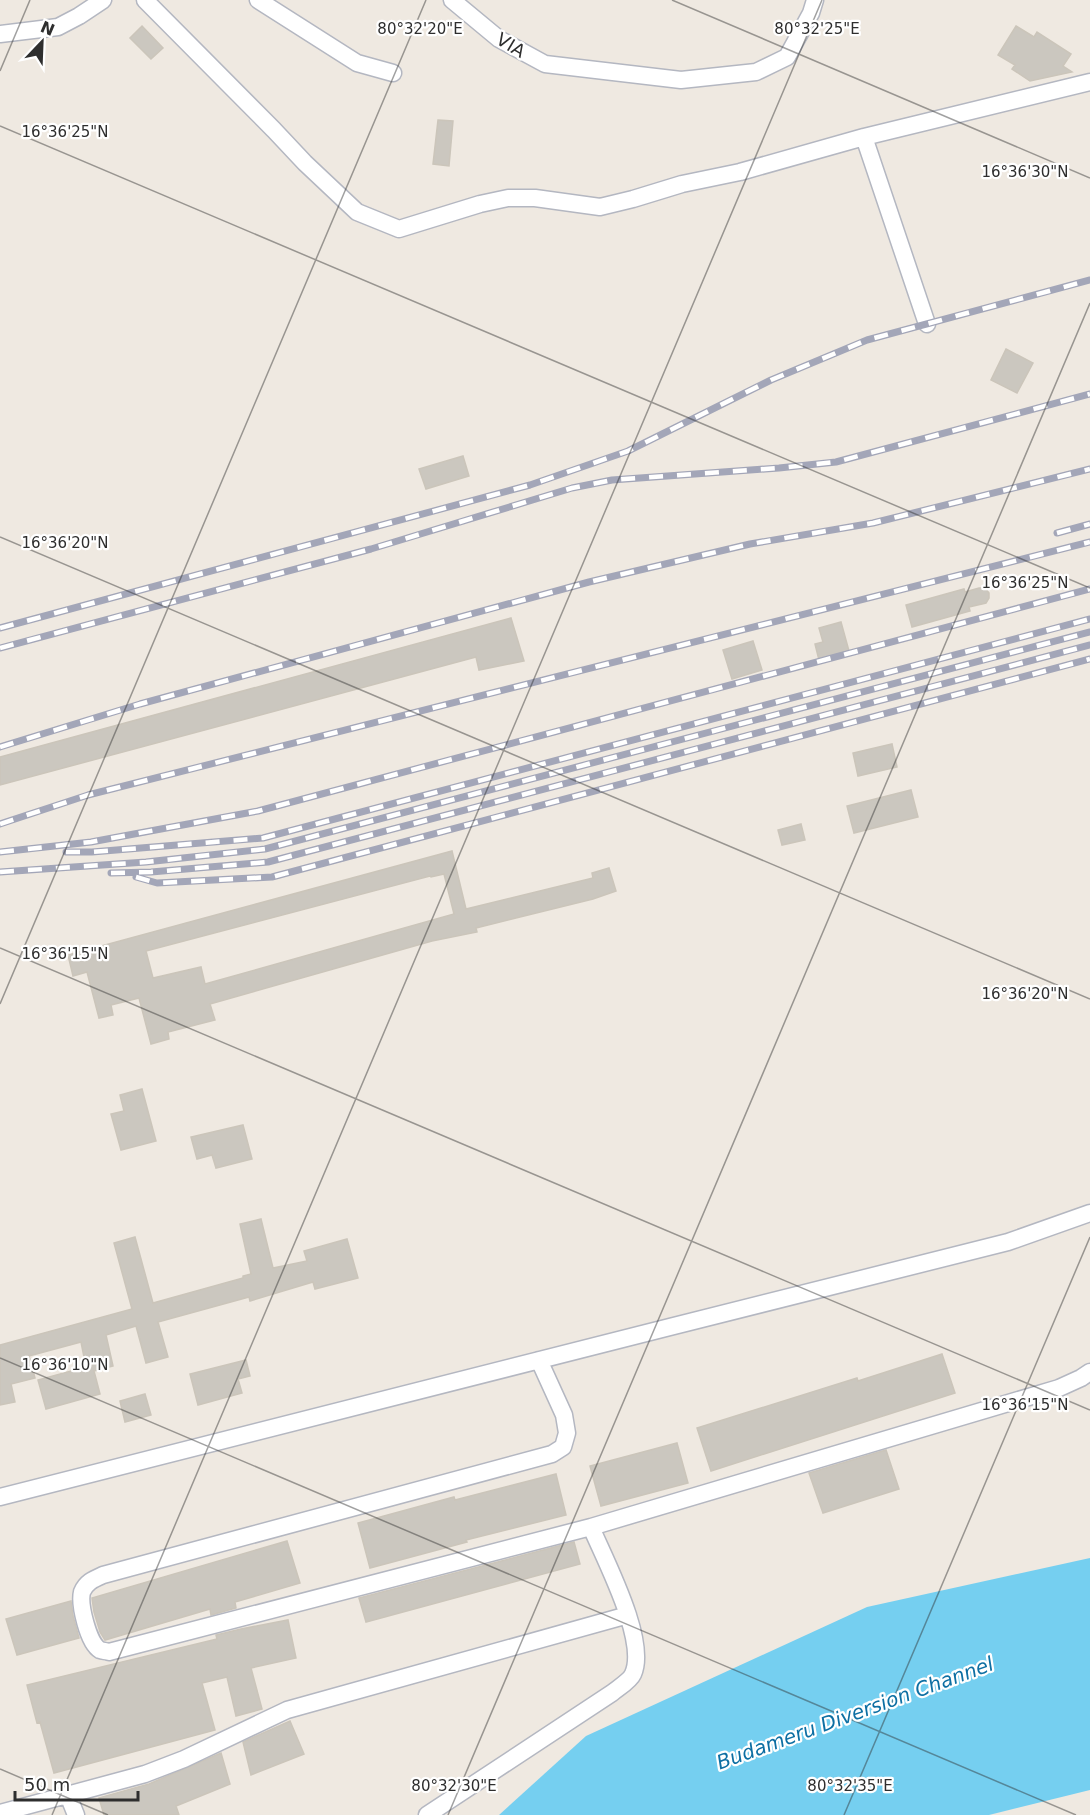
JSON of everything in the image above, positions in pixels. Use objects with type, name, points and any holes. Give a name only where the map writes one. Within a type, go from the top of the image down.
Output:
[{"type":"street","points":[[0,34],[58,27],[103,0]]},
{"type":"street","points":[[145,0],[305,164],[357,212],[399,229],[444,217],[480,204],[508,198],[535,198],[600,207],[633,200],[682,184],[741,172],[864,137],[1090,82]]},
{"type":"street","points":[[258,0],[357,63],[393,73]]},
{"type":"street","name":"VIA","points":[[452,0],[499,39],[545,64],[681,80],[756,72],[788,57],[811,14],[815,0]]},
{"type":"street","points":[[864,137],[927,324]]},
{"type":"street","points":[[0,1497],[313,1415],[1008,1242],[1090,1213]]},
{"type":"street","points":[[539,1360],[564,1415],[567,1432],[563,1447],[552,1454],[103,1575],[89,1581],[82,1593],[82,1607],[91,1639],[99,1650],[109,1652],[591,1527],[1059,1388],[1087,1375]]},
{"type":"street","points":[[427,1815],[612,1693],[632,1676],[637,1649],[628,1615],[591,1527]]},
{"type":"street","points":[[0,1813],[145,1774],[184,1759],[287,1710],[628,1615]]},
{"type":"street","points":[[68,1795],[75,1815]]},
{"type":"water","name":"Budameru Diversion Channel","points":[[1090,1558],[1090,1790],[989,1815],[499,1815],[586,1736],[867,1607]]},
{"type":"building","points":[[142,26],[163,48],[151,59],[130,38]]},
{"type":"building","points":[[1016,26],[1034,37],[1037,32],[1071,54],[1063,66],[1072,72],[1030,81],[1012,69],[1015,65],[998,55]]},
{"type":"building","points":[[438,120],[453,121],[449,166],[433,164]]},
{"type":"building","points":[[1006,349],[1033,363],[1017,393],[991,380]]},
{"type":"building","points":[[463,456],[469,476],[426,489],[419,469]]},
{"type":"building","points":[[985,588],[989,593],[986,603],[969,607],[970,611],[912,627],[906,605],[964,589],[965,592]]},
{"type":"building","points":[[511,618],[524,661],[479,670],[476,657],[0,785],[0,757]]},
{"type":"building","points":[[841,622],[849,651],[819,660],[815,644],[823,642],[819,628]]},
{"type":"building","points":[[753,641],[762,670],[732,679],[723,650]]},
{"type":"building","points":[[892,744],[897,767],[858,776],[853,753]]},
{"type":"building","points":[[911,790],[918,817],[854,833],[847,806]]},
{"type":"building","points":[[801,824],[805,840],[782,845],[778,830]]},
{"type":"building","points":[[452,851],[466,909],[593,878],[592,873],[609,868],[616,891],[593,899],[476,928],[477,932],[432,941],[210,1004],[215,1020],[168,1032],[169,1039],[151,1044],[139,998],[111,1005],[113,1015],[99,1018],[87,972],[73,976],[68,955]],"holes":[[[444,874],[454,914],[205,984],[201,967],[153,978],[146,951]]]},
{"type":"building","points":[[142,1089],[156,1141],[121,1150],[111,1114],[124,1111],[120,1095]]},
{"type":"building","points":[[243,1125],[252,1159],[216,1168],[212,1155],[197,1159],[191,1137]]},
{"type":"building","points":[[261,1219],[273,1268],[307,1261],[304,1251],[347,1239],[358,1278],[315,1289],[313,1282],[250,1301],[249,1297],[158,1322],[168,1357],[146,1363],[136,1326],[106,1335],[113,1366],[94,1371],[100,1394],[46,1409],[38,1380],[86,1367],[81,1342],[29,1356],[35,1378],[11,1384],[15,1402],[0,1405],[0,1345],[132,1309],[114,1243],[135,1237],[153,1303],[251,1274],[240,1224]]},
{"type":"building","points":[[942,1354],[955,1393],[711,1471],[697,1428]]},
{"type":"building","points":[[246,1360],[250,1376],[238,1379],[242,1393],[198,1405],[190,1374]]},
{"type":"building","points":[[145,1394],[151,1415],[125,1422],[120,1401]]},
{"type":"building","points":[[677,1443],[688,1483],[601,1506],[590,1466]]},
{"type":"building","points":[[886,1450],[899,1489],[823,1513],[809,1473]]},
{"type":"building","points":[[556,1474],[566,1515],[466,1540],[467,1542],[370,1568],[358,1523],[454,1497],[455,1500]]},
{"type":"building","points":[[287,1541],[300,1583],[235,1602],[236,1608],[211,1615],[210,1609],[105,1640],[100,1632],[92,1598]]},
{"type":"building","points":[[574,1542],[580,1564],[366,1622],[359,1598]]},
{"type":"building","points":[[71,1601],[79,1638],[17,1655],[6,1619]]},
{"type":"building","points":[[288,1620],[296,1658],[251,1668],[262,1709],[236,1716],[227,1677],[202,1683],[215,1730],[54,1773],[27,1685],[217,1639],[216,1635]]},
{"type":"building","points":[[290,1721],[304,1754],[251,1775],[243,1742]]},
{"type":"building","points":[[221,1753],[230,1784],[176,1806],[179,1815],[104,1815],[99,1798],[149,1784]]},
{"type":"railway","points":[[0,628],[530,485],[628,451],[771,380],[867,340],[1090,280]]},
{"type":"railway","points":[[0,648],[371,549],[572,488],[612,480],[836,462],[1090,394]]},
{"type":"railway","points":[[0,747],[140,704],[589,582],[750,544],[873,523],[1090,469]]},
{"type":"railway","points":[[1057,533],[1090,524]]},
{"type":"railway","points":[[0,824],[88,795],[1090,542]]},
{"type":"railway","points":[[0,852],[91,842],[258,811],[1090,589]]},
{"type":"railway","points":[[66,852],[92,852],[263,838],[1090,619]]},
{"type":"railway","points":[[0,872],[146,862],[265,849],[1090,632]]},
{"type":"railway","points":[[111,873],[268,862],[1090,645]]},
{"type":"railway","points":[[136,877],[157,883],[272,877],[1090,659]]}]
